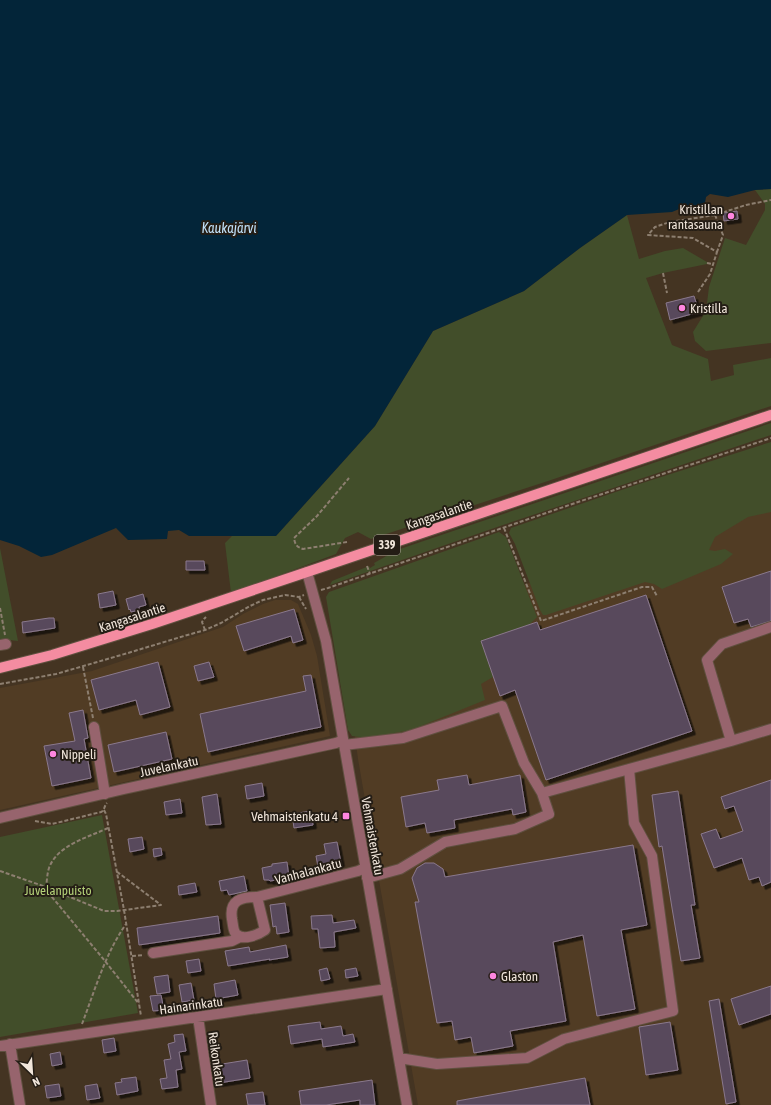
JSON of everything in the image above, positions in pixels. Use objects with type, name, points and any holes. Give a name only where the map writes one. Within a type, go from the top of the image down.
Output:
[{"type":"main road","name":"Kangasalantie","points":[[0,668],[52,655],[104,639],[771,415]]},
{"type":"street","name":"Vehmaistenkatu","points":[[307,572],[326,641],[407,1105]]},
{"type":"street","points":[[731,741],[707,660],[722,644],[771,627]]},
{"type":"street","name":"Juvelankatu","points":[[0,818],[336,743],[386,741],[403,738],[502,706],[524,763],[542,793]]},
{"type":"street","points":[[94,726],[105,794]]},
{"type":"street","points":[[542,793],[771,729]]},
{"type":"street","points":[[398,1058],[438,1064],[527,1058],[564,1039],[673,1011],[652,856],[634,823],[629,769]]},
{"type":"street","name":"Vanhalankatu","points":[[240,937],[236,934],[233,928],[231,910],[234,904],[245,897],[257,897],[358,871],[366,873],[400,868],[446,842],[514,829],[549,814],[542,793]]},
{"type":"street","points":[[153,953],[232,941],[240,937],[254,937],[260,934],[265,930],[257,897]]},
{"type":"street","name":"Hainarinkatu","points":[[5,1045],[387,990]]},
{"type":"street","name":"Reikonkatu","points":[[198,1017],[211,1105]]},
{"type":"street","points":[[5,1045],[20,1105]]},
{"type":"path","points":[[717,252],[693,238],[648,235],[654,227],[670,222],[715,214],[771,200]]},
{"type":"path","points":[[698,292],[710,274],[723,235],[715,214]]},
{"type":"path","points":[[707,263],[713,264]]},
{"type":"path","points":[[663,273],[667,293]]},
{"type":"path","points":[[0,684],[56,674],[206,630],[222,623],[263,600],[285,595],[299,597],[328,588],[771,438]]},
{"type":"path","points":[[348,542],[303,549],[298,548],[295,544],[294,538],[317,516],[350,478]]},
{"type":"path","points":[[504,528],[541,621],[642,587],[652,587],[657,596]]},
{"type":"path","points":[[367,566],[370,574]]},
{"type":"path","points":[[0,608],[3,645]]},
{"type":"path","points":[[206,630],[202,622],[204,618],[209,615]]},
{"type":"path","points":[[82,667],[94,726]]},
{"type":"path","points":[[104,810],[124,910],[143,1025]]},
{"type":"path","points":[[108,828],[78,840],[58,854],[49,867],[46,887],[52,897],[106,961],[140,1005]]},
{"type":"path","points":[[0,871],[46,887],[104,911],[110,912],[161,905],[116,871]]},
{"type":"path","points":[[78,1035],[106,961],[126,924]]},
{"type":"shaded area","points":[[771,501],[771,1105],[418,1105],[358,759],[349,691],[388,631]]},
{"type":"shaded area","points":[[275,600],[291,600],[298,604],[311,635],[317,656],[330,736],[0,810],[0,688],[92,671],[223,627],[243,614]]},
{"type":"green space","points":[[771,189],[771,343],[706,351],[695,341],[693,332],[706,311],[709,287],[725,238],[746,245],[765,210],[765,204],[755,190]]},
{"type":"green space","points":[[627,215],[639,259],[665,251],[683,248],[707,262],[707,264],[646,278],[672,345],[708,359],[711,381],[734,375],[733,365],[771,358],[771,406],[371,539],[358,532],[345,538],[336,554],[231,593],[225,543],[232,536],[276,536],[375,426],[433,331],[524,291],[580,248]]},
{"type":"green space","points":[[771,423],[771,435],[330,585],[332,581],[369,566],[370,568],[375,565],[374,563],[397,550]]},
{"type":"green space","points":[[771,442],[771,512],[748,517],[715,537],[709,550],[715,551],[725,549],[733,554],[721,564],[662,589],[654,584],[645,582],[543,615],[515,544],[509,533],[511,528],[636,485]]},
{"type":"green space","points":[[499,532],[506,537],[537,617],[529,625],[481,641],[493,677],[481,684],[485,700],[411,730],[367,738],[352,736],[348,730],[326,597],[329,592]]},
{"type":"green space","points":[[0,548],[18,641],[0,639]]},
{"type":"green space","name":"Juvelanpuisto","points":[[102,815],[138,1013],[0,1037],[0,837]]},
{"type":"water","name":"Kaukajärvi","points":[[0,0],[771,0],[771,189],[755,190],[728,197],[710,194],[706,197],[705,203],[697,208],[684,207],[672,212],[627,215],[580,248],[524,291],[433,331],[375,426],[276,536],[189,536],[179,530],[168,531],[167,539],[128,540],[116,528],[52,555],[41,557],[19,546],[0,540]]},
{"type":"building","name":"Kristillan rantasauna","points":[[737,211],[738,219],[724,221],[723,213]]},
{"type":"building","name":"Kristilla","points":[[694,296],[699,312],[670,320],[666,303]]},
{"type":"building","points":[[186,561],[204,561],[205,570],[186,570]]},
{"type":"building","points":[[771,571],[771,621],[751,627],[748,619],[734,623],[722,587]]},
{"type":"building","points":[[113,591],[116,605],[100,608],[98,594]]},
{"type":"building","points":[[143,594],[146,605],[139,607],[139,610],[131,612],[126,599]]},
{"type":"building","points":[[646,595],[692,731],[546,780],[515,690],[500,696],[481,641],[537,622],[540,630]]},
{"type":"building","points":[[294,609],[303,640],[293,643],[291,636],[244,651],[236,626]]},
{"type":"building","points":[[54,618],[55,628],[23,633],[22,622]]},
{"type":"building","points":[[158,662],[170,707],[140,715],[136,700],[99,710],[91,680]]},
{"type":"building","points":[[209,662],[214,677],[198,681],[194,666]]},
{"type":"building","points":[[311,675],[321,727],[208,752],[200,714],[306,691],[303,676]]},
{"type":"building","points":[[83,710],[88,738],[84,739],[91,778],[52,786],[44,746],[75,741],[69,713]]},
{"type":"building","points":[[166,732],[172,759],[114,772],[108,745]]},
{"type":"building","points":[[467,775],[469,785],[520,775],[526,812],[513,815],[512,809],[454,820],[455,828],[427,833],[425,823],[406,827],[401,797],[439,790],[437,780]]},
{"type":"building","points":[[771,780],[771,882],[762,886],[759,877],[749,880],[742,858],[714,868],[701,834],[716,829],[720,839],[743,831],[734,806],[725,809],[721,797]]},
{"type":"building","points":[[262,783],[264,796],[247,799],[245,786]]},
{"type":"building","points":[[678,791],[695,905],[691,905],[700,958],[681,961],[662,846],[659,847],[652,795]]},
{"type":"building","points":[[217,794],[221,824],[206,825],[202,797]]},
{"type":"building","points":[[180,799],[182,813],[166,815],[164,802]]},
{"type":"building","points":[[311,811],[313,825],[294,828],[292,814]]},
{"type":"building","points":[[142,837],[144,849],[130,852],[128,839]]},
{"type":"building","points":[[337,842],[341,863],[318,867],[316,856],[326,854],[324,844]]},
{"type":"building","name":"Glaston","points":[[633,845],[647,925],[621,930],[635,1009],[597,1016],[583,935],[553,942],[566,1021],[510,1031],[513,1046],[474,1053],[471,1037],[455,1040],[452,1021],[437,1023],[415,902],[419,902],[412,878],[417,868],[425,863],[434,863],[443,869],[445,877]]},
{"type":"building","points":[[161,848],[162,855],[154,857],[153,849]]},
{"type":"building","points":[[287,862],[289,878],[270,881],[264,880],[262,868],[272,866],[272,864]]},
{"type":"building","points":[[244,876],[247,891],[229,895],[227,890],[221,891],[219,881]]},
{"type":"building","points":[[195,883],[197,892],[179,895],[178,886]]},
{"type":"building","points":[[285,903],[289,932],[277,934],[276,926],[273,927],[270,905]]},
{"type":"building","points":[[332,915],[333,923],[354,920],[356,928],[334,932],[335,947],[320,948],[318,929],[312,929],[311,916]]},
{"type":"building","points":[[218,916],[220,933],[139,945],[137,928]]},
{"type":"building","points":[[286,945],[288,957],[228,966],[225,951],[249,947],[250,952]]},
{"type":"building","points":[[199,959],[201,971],[188,973],[186,961]]},
{"type":"building","points":[[327,968],[330,979],[321,981],[319,970]]},
{"type":"building","points":[[356,968],[358,976],[346,978],[345,970]]},
{"type":"building","points":[[168,975],[170,992],[157,994],[154,977]]},
{"type":"building","points":[[235,980],[238,995],[216,999],[214,984]]},
{"type":"building","points":[[191,983],[194,1000],[182,1002],[179,985]]},
{"type":"building","points":[[771,986],[771,1014],[739,1025],[731,999]]},
{"type":"building","points":[[161,995],[164,1010],[153,1011],[150,996]]},
{"type":"building","points":[[719,999],[736,1102],[726,1104],[709,1001]]},
{"type":"building","points":[[320,1022],[321,1029],[341,1026],[343,1036],[353,1034],[355,1042],[323,1047],[322,1039],[291,1044],[288,1026]]},
{"type":"building","points":[[670,1022],[678,1070],[646,1075],[639,1027]]},
{"type":"building","points":[[183,1034],[186,1051],[179,1052],[182,1069],[176,1070],[178,1087],[162,1089],[160,1079],[167,1078],[164,1060],[171,1059],[168,1044],[175,1042],[174,1035]]},
{"type":"building","points":[[114,1038],[116,1051],[104,1053],[102,1040]]},
{"type":"building","points":[[60,1052],[62,1064],[52,1066],[50,1054]]},
{"type":"building","points":[[247,1060],[250,1078],[219,1083],[216,1065]]},
{"type":"building","points":[[136,1077],[138,1091],[117,1095],[115,1083],[122,1082],[121,1079]]},
{"type":"building","points":[[585,1078],[590,1105],[457,1105],[457,1101]]},
{"type":"building","points":[[372,1080],[375,1105],[360,1105],[360,1100],[326,1105],[301,1105],[299,1091]]},
{"type":"building","points":[[59,1084],[61,1096],[47,1098],[45,1086]]},
{"type":"building","points":[[97,1084],[100,1098],[87,1100],[85,1086]]},
{"type":"building","points":[[263,1092],[265,1105],[248,1105],[246,1094]]},
{"type":"place","name":"Kristillan rantasauna","points":[[731,216]]},
{"type":"place","name":"Kristilla","points":[[682,308]]},
{"type":"place","name":"Nippeli","points":[[53,754]]},
{"type":"place","name":"Vehmaistenkatu 4","points":[[346,816]]},
{"type":"place","name":"Glaston","points":[[493,976]]}]
